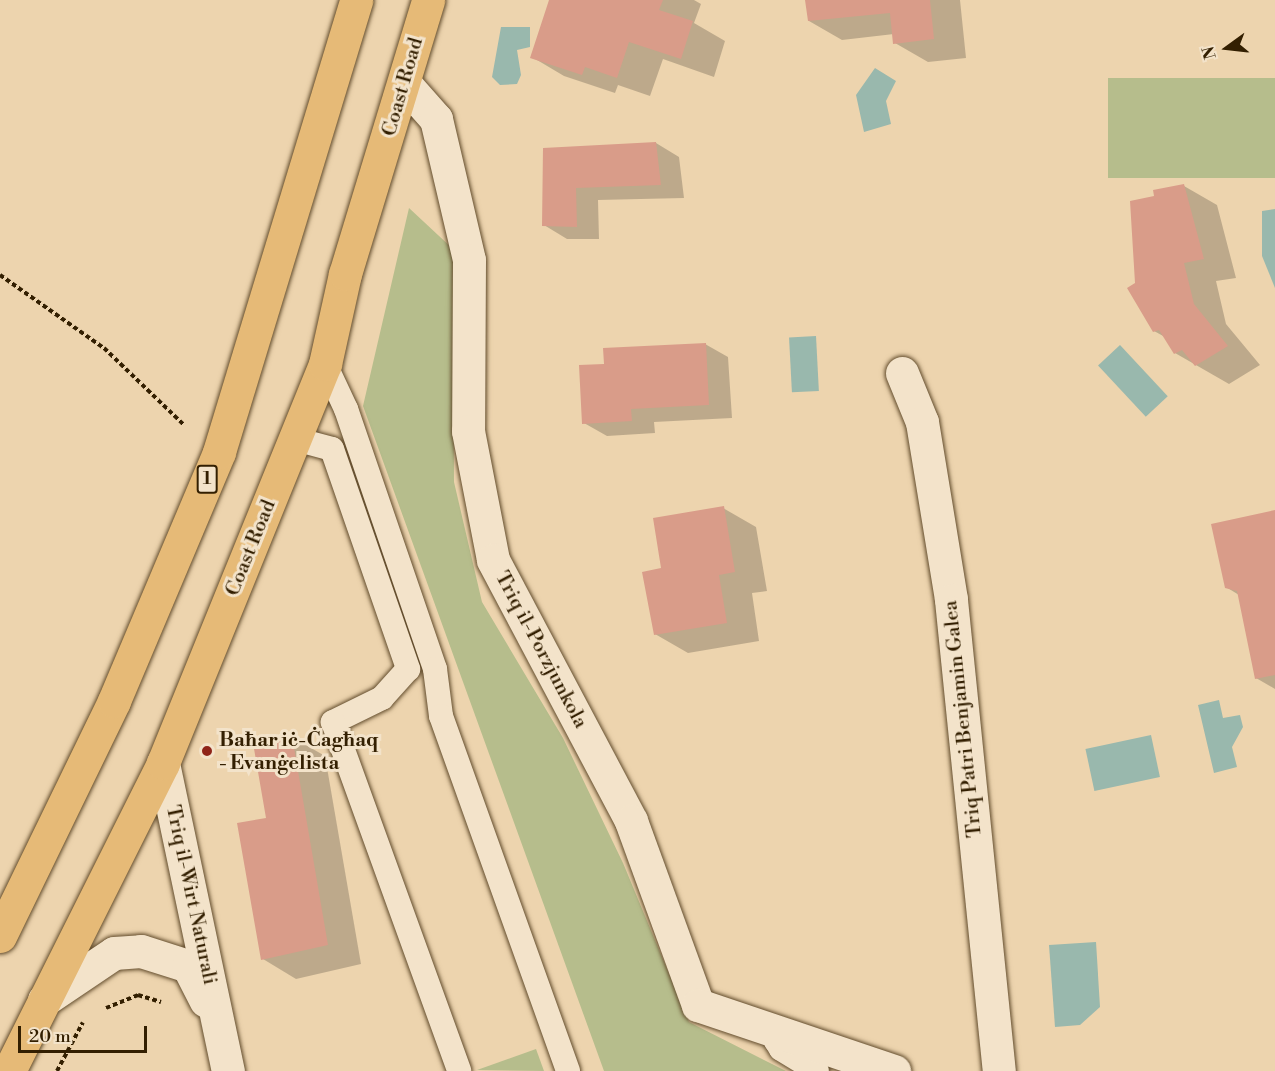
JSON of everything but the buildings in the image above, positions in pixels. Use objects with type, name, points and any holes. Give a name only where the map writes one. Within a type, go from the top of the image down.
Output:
[{"type":"highway","name":"1","points":[[0,936],[114,701],[219,452],[356,0]]},
{"type":"highway","name":"Coast Road","points":[[9,1071],[163,763],[325,364],[345,274],[405,84],[428,0]]},
{"type":"street","name":"Triq il-Porzjunkola","points":[[405,84],[436,119],[469,260],[468,431],[493,560],[631,821],[698,1005],[776,1029],[894,1071]]},
{"type":"street","name":"Triq Patri Benjamin Galea","points":[[902,373],[922,422],[951,600],[999,1071]]},
{"type":"street","name":"Triq il-Wirt Naturali","points":[[163,763],[228,1071]]},
{"type":"street","name":"Triq il-Wirt Naturali","points":[[44,1000],[114,952],[141,951],[188,966],[219,1027]]},
{"type":"lane","points":[[325,364],[354,432],[435,669],[441,716],[568,1071]]},
{"type":"lane","points":[[295,439],[332,449],[408,669],[382,698],[333,722],[459,1071]]},
{"type":"lane","points":[[776,1029],[776,1041],[781,1049],[816,1071]]},
{"type":"path","points":[[0,275],[104,348],[179,421],[219,452]]},
{"type":"path","points":[[96,1013],[138,995],[169,1004]]},
{"type":"path","points":[[57,1071],[86,1017]]},
{"type":"green space","points":[[1108,78],[1275,78],[1275,178],[1108,178]]},
{"type":"green space","points":[[409,208],[453,249],[454,482],[482,602],[563,738],[623,863],[689,1022],[786,1071],[604,1071],[363,406]]},
{"type":"green space","points":[[536,1049],[544,1071],[477,1070]]},
{"type":"water","points":[[501,27],[530,27],[530,47],[517,50],[521,75],[517,84],[500,85],[492,77]]},
{"type":"water","points":[[875,68],[896,81],[886,101],[891,124],[864,132],[856,95]]},
{"type":"water","points":[[1275,209],[1275,288],[1262,256],[1262,211]]},
{"type":"water","points":[[816,336],[819,391],[792,392],[789,337]]},
{"type":"water","points":[[1120,345],[1168,396],[1146,417],[1098,365]]},
{"type":"water","points":[[1219,700],[1223,718],[1240,715],[1243,727],[1232,747],[1237,767],[1214,773],[1198,705]]},
{"type":"water","points":[[1151,735],[1160,777],[1094,791],[1085,749]]},
{"type":"water","points":[[1096,942],[1100,1007],[1080,1025],[1055,1027],[1049,945]]},
{"type":"place","name":"Baħar iċ-Ċagħaq - Evanġelista","points":[[207,751]]}]
